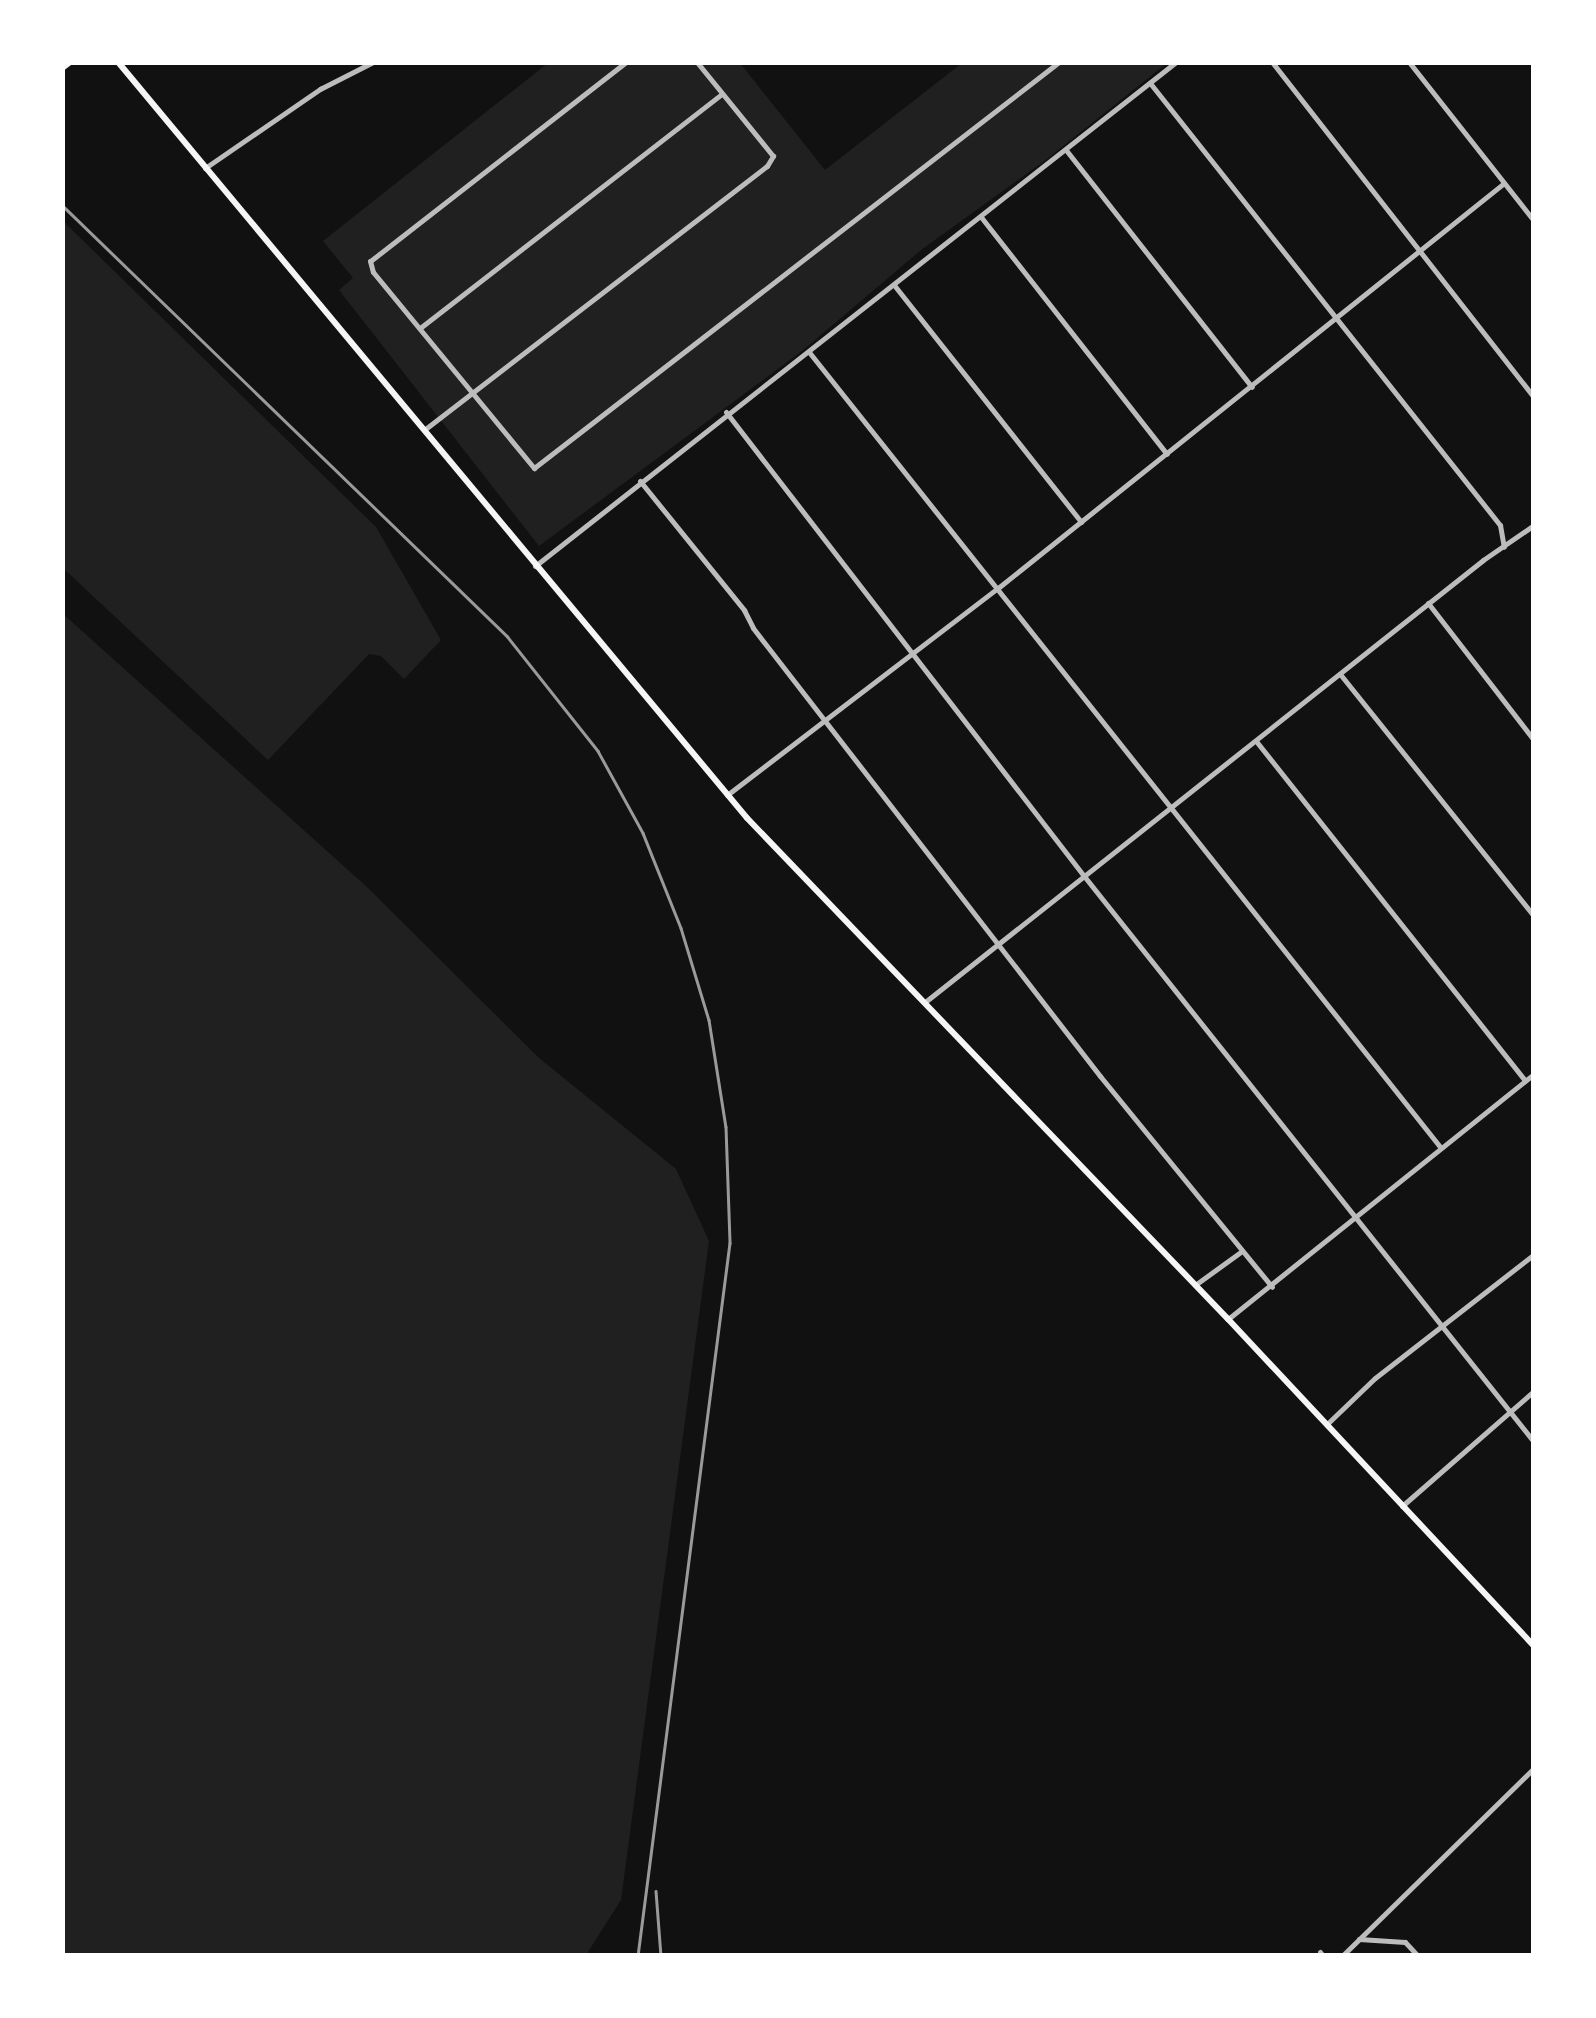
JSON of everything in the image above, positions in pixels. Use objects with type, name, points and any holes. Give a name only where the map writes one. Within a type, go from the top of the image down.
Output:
[{"type":"main road","points":[[62,68],[70,62]]},
{"type":"main road","points":[[118,62],[727,795],[1534,1646]]},
{"type":"street","points":[[205,168],[320,89],[373,62]]},
{"type":"street","points":[[626,62],[370,261],[372,272],[534,468],[560,452],[1059,62]]},
{"type":"street","points":[[424,430],[767,166],[773,156],[697,62]]},
{"type":"street","points":[[536,566],[726,412],[809,352],[1176,62]]},
{"type":"street","points":[[1272,62],[1534,397]]},
{"type":"street","points":[[1409,62],[1534,221]]},
{"type":"street","points":[[1150,83],[1500,525],[1504,547]]},
{"type":"street","points":[[420,328],[722,94]]},
{"type":"street","points":[[1066,150],[1252,387]]},
{"type":"street","points":[[727,795],[910,651],[998,588],[1504,183]]},
{"type":"street","points":[[981,216],[1167,454]]},
{"type":"street","points":[[894,285],[1081,522]]},
{"type":"street","points":[[809,352],[1441,1148]]},
{"type":"street","points":[[726,412],[1084,876],[1534,1442]]},
{"type":"street","points":[[640,481],[998,944],[1272,1287]]},
{"type":"street","points":[[925,1002],[1428,603],[1534,525]]},
{"type":"street","points":[[1428,603],[1534,740]]},
{"type":"street","points":[[1340,674],[1534,916]]},
{"type":"street","points":[[1256,740],[1525,1080]]},
{"type":"street","points":[[1228,1319],[1534,1074]]},
{"type":"street","points":[[1195,1285],[1242,1251]]},
{"type":"street","points":[[1327,1424],[1375,1378],[1534,1254]]},
{"type":"street","points":[[1402,1506],[1534,1391]]},
{"type":"street","points":[[1342,1956],[1534,1768]]},
{"type":"street","points":[[1358,1939],[1405,1942],[1418,1956]]},
{"type":"shaded area","points":[[548,63],[740,63],[825,170],[962,63],[1167,63],[1047,159],[921,250],[802,351],[539,546],[339,290],[353,278],[323,241]]},
{"type":"shaded area","points":[[63,221],[376,527],[441,640],[404,679],[381,656],[369,654],[268,760],[63,568]]},
{"type":"shaded area","points":[[62,613],[367,887],[539,1058],[676,1169],[709,1241],[621,1900],[586,1955],[63,1955]]},
{"type":"railway","points":[[62,205],[507,636],[598,751],[643,833],[681,928],[709,1020],[726,1127],[730,1243],[638,1956]]},
{"type":"railway","points":[[656,1891],[661,1956]]}]
